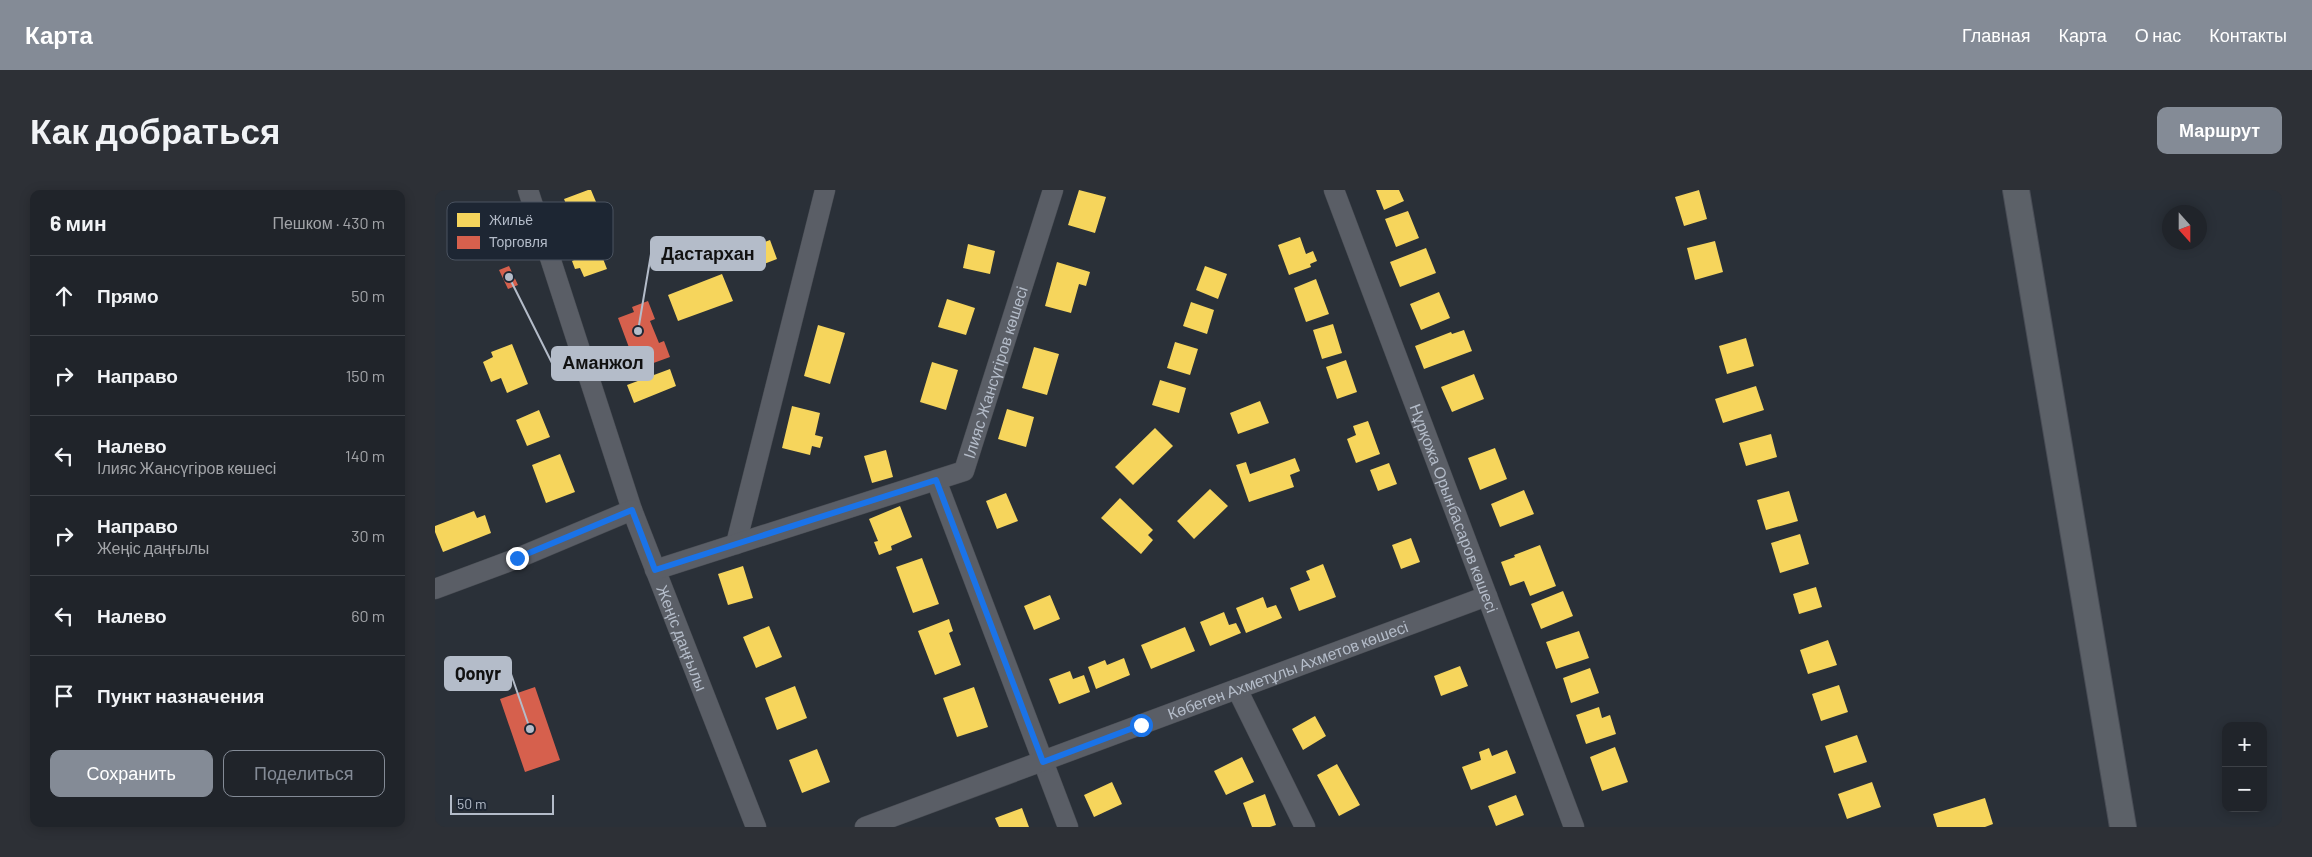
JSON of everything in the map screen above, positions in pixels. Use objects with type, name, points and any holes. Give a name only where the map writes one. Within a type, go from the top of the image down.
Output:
[{"type":"main road","points":[[2016,190],[2123,827]]},
{"type":"street","name":"Жеңіс даңғылы","points":[[528,190],[532,202]]},
{"type":"street","points":[[736,544],[825,190]]},
{"type":"street","name":"Ілияс Жансүгіров көшесі","points":[[655,570],[964,471],[1053,190]]},
{"type":"street","name":"Нұрқожа Орынбасаров көшесі","points":[[1334,190],[1574,827]]},
{"type":"street","name":"Жеңіс даңғылы","points":[[551,260],[632,510],[756,827]]},
{"type":"street","points":[[936,480],[1068,827]]},
{"type":"street","points":[[435,589],[517,558],[632,510]]},
{"type":"street","name":"Көбеген Ахметұлы Ахметов көшесі","points":[[865,827],[1487,596]]},
{"type":"street","points":[[1237,689],[1305,827]]},
{"type":"building: Жильё","points":[[591,190],[596,202],[565,202],[564,199]]},
{"type":"building: Жильё","points":[[1079,190],[1106,197],[1095,233],[1068,225]]},
{"type":"building: Жильё","points":[[1376,190],[1399,190],[1404,201],[1384,210]]},
{"type":"building: Жильё","points":[[1699,190],[1707,219],[1684,226],[1675,197]]},
{"type":"building: Жильё","points":[[1408,211],[1419,238],[1396,247],[1385,219]]},
{"type":"building: Жильё","points":[[1300,237],[1306,254],[1313,251],[1317,261],[1310,264],[1311,267],[1289,275],[1278,245]]},
{"type":"building: Жильё","points":[[770,240],[777,259],[748,270],[741,251]]},
{"type":"building: Жильё","points":[[1715,241],[1723,272],[1695,280],[1687,248]]},
{"type":"building: Жильё","points":[[968,244],[995,251],[990,274],[963,268]]},
{"type":"building: Жильё","points":[[1426,248],[1436,273],[1400,287],[1390,262]]},
{"type":"building: Жильё","points":[[604,260],[607,269],[584,277],[580,268],[575,269],[572,261]]},
{"type":"building: Жильё","points":[[1057,262],[1090,272],[1086,286],[1079,284],[1071,313],[1045,306]]},
{"type":"building: Жильё","points":[[1205,266],[1227,274],[1218,299],[1196,290]]},
{"type":"building: Жильё","points":[[722,274],[733,301],[678,321],[668,295]]},
{"type":"building: Жильё","points":[[1316,279],[1329,314],[1306,322],[1294,288]]},
{"type":"building: Жильё","points":[[1439,292],[1450,318],[1421,330],[1410,304]]},
{"type":"building: Жильё","points":[[947,299],[975,308],[966,335],[938,327]]},
{"type":"building: Жильё","points":[[1191,302],[1214,310],[1207,334],[1183,326]]},
{"type":"building: Жильё","points":[[1333,324],[1342,353],[1322,359],[1313,330]]},
{"type":"building: Жильё","points":[[818,325],[845,333],[830,384],[804,376]]},
{"type":"building: Жильё","points":[[1464,330],[1472,351],[1424,369],[1415,346],[1451,332],[1452,334]]},
{"type":"building: Жильё","points":[[1746,338],[1754,366],[1727,374],[1719,346]]},
{"type":"building: Жильё","points":[[1175,342],[1198,349],[1190,375],[1167,368]]},
{"type":"building: Жильё","points":[[512,344],[528,384],[507,393],[501,378],[491,382],[483,362],[493,357],[491,352]]},
{"type":"building: Жильё","points":[[1034,347],[1059,354],[1047,395],[1022,388]]},
{"type":"building: Жильё","points":[[1346,360],[1357,392],[1337,399],[1326,367]]},
{"type":"building: Жильё","points":[[932,362],[958,370],[946,410],[920,402]]},
{"type":"building: Жильё","points":[[670,369],[676,386],[634,403],[627,385]]},
{"type":"building: Жильё","points":[[1474,374],[1484,399],[1452,412],[1441,387]]},
{"type":"building: Жильё","points":[[1160,380],[1186,388],[1179,413],[1152,405]]},
{"type":"building: Жильё","points":[[1756,386],[1764,410],[1723,423],[1715,399]]},
{"type":"building: Жильё","points":[[1260,401],[1269,423],[1238,434],[1230,413]]},
{"type":"building: Жильё","points":[[792,406],[820,413],[815,435],[823,437],[820,448],[812,446],[810,455],[782,448]]},
{"type":"building: Жильё","points":[[1007,409],[1034,417],[1026,447],[998,439]]},
{"type":"building: Жильё","points":[[539,410],[550,437],[527,446],[516,420]]},
{"type":"building: Жильё","points":[[1368,421],[1380,454],[1356,463],[1347,439],[1356,435],[1353,426]]},
{"type":"building: Жильё","points":[[1155,428],[1173,446],[1133,485],[1115,467]]},
{"type":"building: Жильё","points":[[1771,434],[1777,457],[1746,466],[1739,443]]},
{"type":"building: Жильё","points":[[1495,448],[1507,479],[1480,490],[1468,458]]},
{"type":"building: Жильё","points":[[886,450],[893,477],[872,483],[864,456]]},
{"type":"building: Жильё","points":[[560,454],[575,492],[546,503],[532,465]]},
{"type":"building: Жильё","points":[[1295,458],[1300,471],[1290,475],[1294,487],[1249,502],[1236,465],[1246,462],[1250,474]]},
{"type":"building: Жильё","points":[[1389,463],[1397,484],[1378,491],[1370,470]]},
{"type":"building: Жильё","points":[[1210,489],[1228,506],[1194,539],[1177,521]]},
{"type":"building: Жильё","points":[[1524,490],[1534,514],[1500,527],[1491,504]]},
{"type":"building: Жильё","points":[[1789,491],[1798,521],[1766,530],[1757,500]]},
{"type":"building: Жильё","points":[[1006,493],[1018,521],[997,529],[986,501]]},
{"type":"building: Жильё","points":[[1120,498],[1153,530],[1148,535],[1153,540],[1141,554],[1101,518]]},
{"type":"building: Жильё","points":[[900,506],[912,537],[891,546],[892,550],[879,555],[874,542],[878,541],[869,519]]},
{"type":"building: Жильё","points":[[474,511],[477,518],[485,515],[491,533],[443,552],[435,532],[435,526]]},
{"type":"building: Жильё","points":[[1800,534],[1809,564],[1780,573],[1771,543]]},
{"type":"building: Жильё","points":[[1411,538],[1420,562],[1401,569],[1392,545]]},
{"type":"building: Жильё","points":[[1540,545],[1556,586],[1530,596],[1524,581],[1510,586],[1501,562]]},
{"type":"building: Жильё","points":[[922,558],[939,604],[913,613],[896,567]]},
{"type":"building: Жильё","points":[[1323,564],[1336,597],[1299,611],[1290,588],[1310,580],[1306,571]]},
{"type":"building: Жильё","points":[[743,566],[753,598],[728,605],[718,574]]},
{"type":"building: Жильё","points":[[1816,587],[1822,607],[1799,614],[1793,594]]},
{"type":"building: Жильё","points":[[1563,591],[1573,616],[1541,629],[1531,604]]},
{"type":"building: Жильё","points":[[1050,595],[1060,619],[1034,630],[1024,606]]},
{"type":"building: Жильё","points":[[1263,597],[1267,608],[1276,605],[1282,618],[1246,633],[1236,608]]},
{"type":"building: Жильё","points":[[1224,612],[1229,625],[1236,623],[1241,633],[1210,646],[1200,622]]},
{"type":"building: Жильё","points":[[949,619],[953,631],[949,633],[961,665],[935,675],[918,631]]},
{"type":"building: Жильё","points":[[769,626],[782,657],[756,668],[743,637]]},
{"type":"building: Жильё","points":[[1185,627],[1195,651],[1151,669],[1141,645]]},
{"type":"building: Жильё","points":[[1579,631],[1589,658],[1556,669],[1546,642]]},
{"type":"building: Жильё","points":[[1828,640],[1837,665],[1808,674],[1800,650]]},
{"type":"building: Жильё","points":[[1124,658],[1130,675],[1096,689],[1088,667],[1105,660],[1107,665]]},
{"type":"building: Жильё","points":[[1460,666],[1468,686],[1441,696],[1434,676]]},
{"type":"building: Жильё","points":[[1590,668],[1599,693],[1571,703],[1563,678]]},
{"type":"building: Жильё","points":[[1070,671],[1073,679],[1084,675],[1090,692],[1059,704],[1049,679]]},
{"type":"building: Жильё","points":[[1839,685],[1848,712],[1821,721],[1812,694]]},
{"type":"building: Жильё","points":[[795,686],[807,718],[777,730],[765,698]]},
{"type":"building: Жильё","points":[[974,687],[988,727],[957,737],[943,698]]},
{"type":"building: Жильё","points":[[1599,707],[1602,718],[1610,715],[1616,734],[1586,744],[1576,715]]},
{"type":"building: Жильё","points":[[1315,716],[1326,736],[1303,750],[1292,729]]},
{"type":"building: Жильё","points":[[1857,735],[1867,762],[1834,773],[1825,746]]},
{"type":"building: Жильё","points":[[1615,747],[1628,782],[1602,791],[1590,757]]},
{"type":"building: Жильё","points":[[1489,748],[1492,756],[1507,750],[1516,773],[1471,790],[1462,767],[1481,760],[1479,752]]},
{"type":"building: Жильё","points":[[817,749],[830,782],[802,793],[789,760]]},
{"type":"building: Жильё","points":[[1242,757],[1254,782],[1226,795],[1214,771]]},
{"type":"building: Жильё","points":[[1337,764],[1360,805],[1339,816],[1317,775]]},
{"type":"building: Жильё","points":[[1112,782],[1122,804],[1094,817],[1084,795]]},
{"type":"building: Жильё","points":[[1872,782],[1881,807],[1847,819],[1838,794]]},
{"type":"building: Жильё","points":[[1265,794],[1276,825],[1252,827],[1243,803]]},
{"type":"building: Жильё","points":[[1516,795],[1524,815],[1496,826],[1488,806]]},
{"type":"building: Жильё","points":[[1985,798],[1993,824],[1985,827],[1937,827],[1933,814]]},
{"type":"building: Жильё","points":[[1022,808],[1029,827],[999,827],[995,818]]},
{"type":"building: Торговля","points":[[509,266],[518,285],[508,289],[499,270]]},
{"type":"building: Торговля","points":[[648,301],[655,319],[650,321],[659,343],[664,341],[670,357],[637,369],[618,318],[634,312],[632,307]]},
{"type":"building: Торговля","points":[[535,687],[560,760],[525,772],[500,699]]},
{"type":"place","name":"Аманжол","points":[[509,277]]},
{"type":"place","name":"Дастархан","points":[[638,331]]},
{"type":"place","name":"Qonyr","points":[[530,729]]},
{"type":"route","points":[[517,558],[632,510],[655,570],[936,480],[1043,762],[1141,725]]}]
